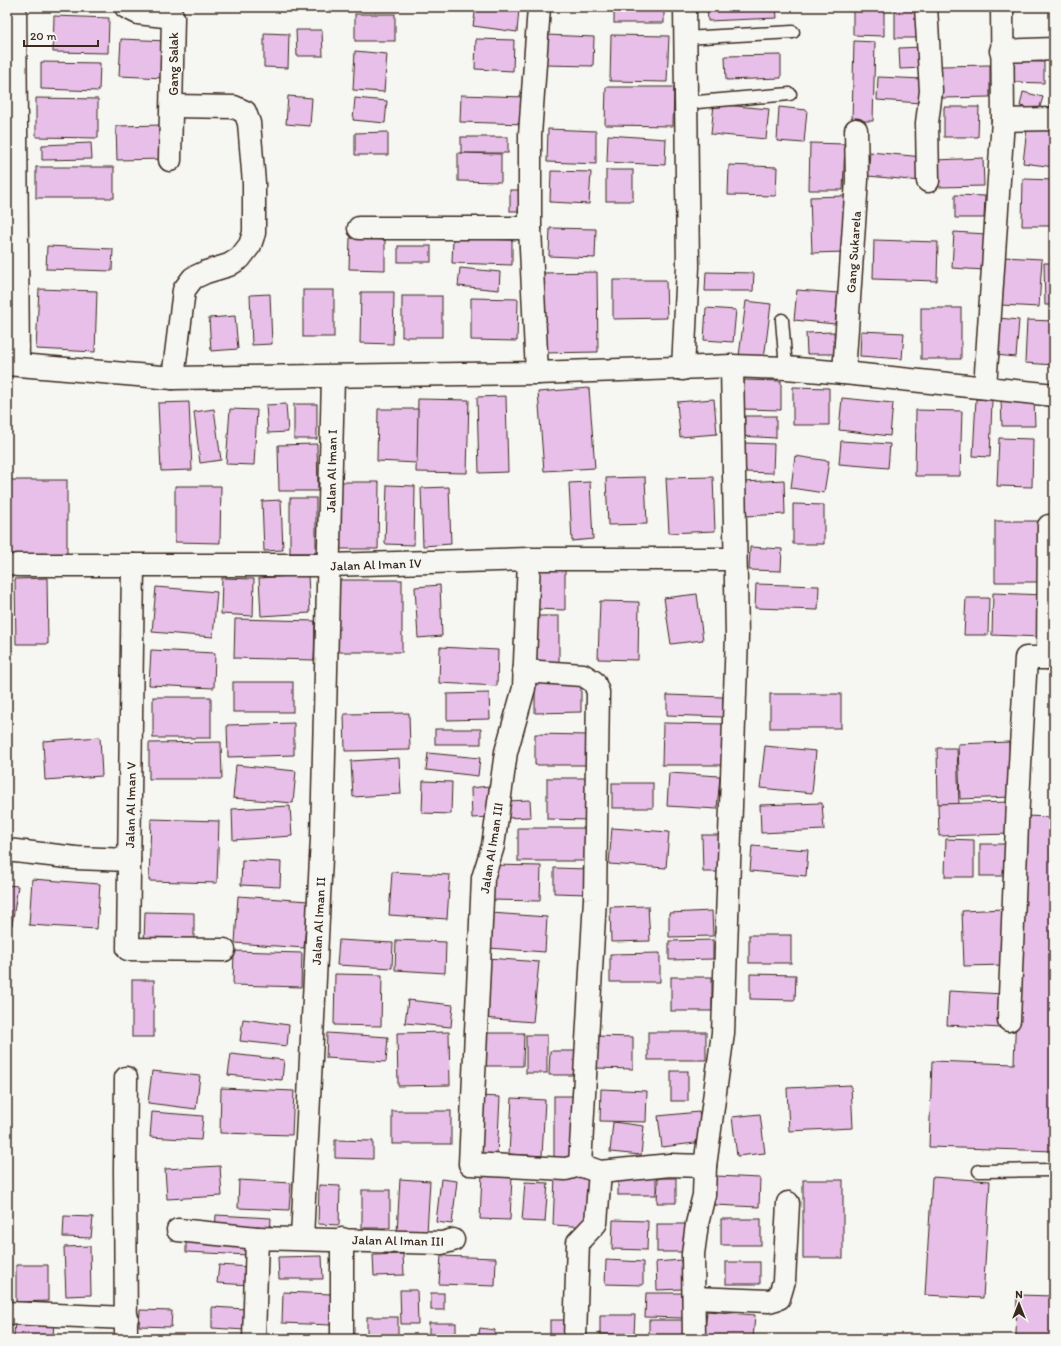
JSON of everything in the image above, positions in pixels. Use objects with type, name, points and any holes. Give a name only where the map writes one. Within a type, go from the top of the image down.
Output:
[{"type":"street","points":[[15,7],[12,216],[12,364],[173,378],[537,373],[683,369],[732,366],[786,368],[844,373],[1054,395]]},
{"type":"street","name":"Gang Salak","points":[[126,7],[138,13],[173,12],[173,106],[170,160]]},
{"type":"street","points":[[537,373],[530,228],[530,135],[539,7]]},
{"type":"street","points":[[683,369],[688,267],[685,7]]},
{"type":"street","points":[[926,7],[931,92],[927,124],[928,181]]},
{"type":"street","points":[[986,387],[1003,120],[1001,51],[1002,7]]},
{"type":"street","points":[[1001,51],[1054,49]]},
{"type":"street","points":[[173,106],[234,107],[245,112],[249,123],[254,183],[254,233],[246,252],[229,265],[206,272],[194,278],[184,290],[173,378]]},
{"type":"street","points":[[1003,120],[1054,119]]},
{"type":"street","name":"Gang Sukarela","points":[[844,373],[857,180],[856,130]]},
{"type":"street","points":[[359,228],[530,228]]},
{"type":"street","points":[[694,1339],[693,1254],[697,1224],[704,1195],[705,1166],[723,1033],[737,636],[732,366]]},
{"type":"street","name":"Jalan Al Iman I","points":[[329,565],[333,377]]},
{"type":"street","points":[[1009,1020],[1018,802],[1026,658],[1051,658],[1049,526]]},
{"type":"street","name":"Jalan Al Iman IV","points":[[17,565],[329,565],[529,559],[735,559]]},
{"type":"street","name":"Jalan Al Iman III","points":[[529,559],[524,688],[506,752],[493,846],[483,878],[470,1164],[566,1169],[590,1168]]},
{"type":"street","name":"Jalan Al Iman V","points":[[133,565],[128,949],[224,950]]},
{"type":"street","name":"Jalan Al Iman II","points":[[302,1238],[322,838],[329,565]]},
{"type":"street","points":[[524,672],[583,675],[594,682],[598,692],[590,1168],[596,1223],[578,1242],[575,1339]]},
{"type":"street","points":[[7,850],[76,858],[129,860]]},
{"type":"street","points":[[7,1313],[126,1329],[126,1078]]},
{"type":"street","points":[[590,1168],[670,1165],[705,1166]]},
{"type":"street","points":[[694,1298],[769,1301],[779,1298],[784,1281],[788,1203]]},
{"type":"street","points":[[178,1230],[257,1238],[342,1239],[342,1339]]},
{"type":"street","points":[[254,1339],[257,1238]]},
{"type":"street","name":"Jalan Al Iman III","points":[[342,1239],[442,1243],[454,1240]]},
{"type":"lane","points":[[685,38],[793,32]]},
{"type":"lane","points":[[686,103],[790,94]]},
{"type":"lane","points":[[782,320],[786,368]]},
{"type":"lane","points":[[979,1171],[1054,1170]]},
{"type":"building","points":[[476,7],[519,9],[517,32],[473,26]]},
{"type":"building","points":[[614,7],[664,7],[664,23],[614,23]]},
{"type":"building","points":[[707,7],[776,7],[777,18],[708,21]]},
{"type":"building","points":[[853,7],[884,7],[884,36],[853,35]]},
{"type":"building","points":[[895,7],[918,7],[918,38],[895,38]]},
{"type":"building","points":[[355,14],[395,14],[395,41],[355,41]]},
{"type":"building","points":[[54,16],[109,18],[108,53],[53,52]]},
{"type":"building","points":[[296,30],[322,30],[323,56],[297,56]]},
{"type":"building","points":[[264,33],[289,34],[288,68],[264,67]]},
{"type":"building","points":[[546,35],[594,37],[593,66],[545,65]]},
{"type":"building","points":[[611,35],[669,36],[667,82],[610,81]]},
{"type":"building","points":[[121,39],[167,41],[165,78],[119,76]]},
{"type":"building","points":[[476,39],[514,40],[513,71],[475,69]]},
{"type":"building","points":[[854,41],[875,42],[873,121],[852,121]]},
{"type":"building","points":[[923,47],[923,68],[900,69],[899,48]]},
{"type":"building","points":[[355,51],[387,54],[384,92],[353,90]]},
{"type":"building","points":[[781,55],[781,78],[726,80],[725,56]]},
{"type":"building","points":[[1051,55],[1054,56],[1054,84],[1050,84]]},
{"type":"building","points":[[1013,61],[1044,62],[1044,83],[1012,82]]},
{"type":"building","points":[[41,62],[100,63],[99,91],[41,89]]},
{"type":"building","points":[[990,65],[990,97],[942,98],[941,66]]},
{"type":"building","points":[[878,77],[923,79],[921,103],[877,100]]},
{"type":"building","points":[[606,87],[674,87],[673,126],[605,125]]},
{"type":"building","points":[[1023,92],[1043,97],[1039,110],[1020,106]]},
{"type":"building","points":[[461,95],[526,97],[525,124],[460,122]]},
{"type":"building","points":[[288,96],[312,98],[310,126],[286,124]]},
{"type":"building","points":[[36,98],[98,99],[98,138],[36,137]]},
{"type":"building","points":[[355,98],[387,101],[385,123],[353,120]]},
{"type":"building","points":[[1050,100],[1054,100],[1054,113],[1050,113]]},
{"type":"building","points":[[714,104],[769,109],[766,139],[711,134]]},
{"type":"building","points":[[779,107],[807,110],[804,143],[777,141]]},
{"type":"building","points":[[944,107],[979,107],[978,137],[944,137]]},
{"type":"building","points":[[163,125],[164,159],[117,160],[116,126]]},
{"type":"building","points":[[1027,128],[1054,131],[1054,167],[1023,163]]},
{"type":"building","points":[[548,129],[596,131],[596,164],[547,162]]},
{"type":"building","points":[[388,132],[388,155],[355,155],[355,133]]},
{"type":"building","points":[[608,135],[666,139],[665,165],[607,162]]},
{"type":"building","points":[[461,137],[508,137],[508,153],[461,153]]},
{"type":"building","points":[[91,143],[92,159],[42,160],[42,145]]},
{"type":"building","points":[[810,143],[845,144],[843,190],[809,190]]},
{"type":"building","points":[[870,152],[923,157],[921,181],[868,176]]},
{"type":"building","points":[[458,153],[501,154],[501,182],[458,181]]},
{"type":"building","points":[[983,158],[984,186],[937,187],[936,160]]},
{"type":"building","points":[[729,165],[777,167],[776,196],[728,195]]},
{"type":"building","points":[[36,167],[114,167],[114,198],[36,198]]},
{"type":"building","points":[[606,170],[633,170],[633,201],[606,201]]},
{"type":"building","points":[[551,171],[591,172],[589,204],[550,202]]},
{"type":"building","points":[[1023,179],[1054,180],[1053,226],[1022,226]]},
{"type":"building","points":[[510,190],[527,190],[527,211],[510,211]]},
{"type":"building","points":[[955,195],[985,196],[984,218],[955,218]]},
{"type":"building","points":[[845,196],[846,252],[812,253],[810,197]]},
{"type":"building","points":[[550,228],[596,229],[595,258],[549,256]]},
{"type":"building","points":[[954,232],[986,234],[984,270],[952,268]]},
{"type":"building","points":[[350,238],[385,240],[385,270],[349,269]]},
{"type":"building","points":[[453,238],[512,240],[512,265],[452,263]]},
{"type":"building","points":[[874,240],[938,242],[937,281],[873,279]]},
{"type":"building","points":[[47,246],[113,249],[112,271],[46,269]]},
{"type":"building","points":[[398,246],[431,246],[431,262],[398,262]]},
{"type":"building","points":[[1003,257],[1042,259],[1039,307],[1001,305]]},
{"type":"building","points":[[1044,263],[1054,263],[1054,305],[1045,305]]},
{"type":"building","points":[[460,268],[500,272],[499,290],[458,286]]},
{"type":"building","points":[[597,272],[598,352],[544,353],[543,273]]},
{"type":"building","points":[[706,272],[754,273],[753,291],[705,291]]},
{"type":"building","points":[[613,280],[666,280],[667,318],[613,319]]},
{"type":"building","points":[[39,289],[97,291],[95,352],[36,349]]},
{"type":"building","points":[[303,290],[334,290],[334,337],[303,337]]},
{"type":"building","points":[[797,290],[838,293],[835,324],[794,320]]},
{"type":"building","points":[[361,292],[394,292],[393,344],[360,343]]},
{"type":"building","points":[[270,294],[272,344],[252,345],[250,295]]},
{"type":"building","points":[[402,296],[442,296],[442,337],[402,337]]},
{"type":"building","points":[[471,298],[518,299],[517,341],[471,340]]},
{"type":"building","points":[[746,301],[771,304],[764,359],[739,356]]},
{"type":"building","points":[[706,308],[736,310],[733,342],[704,340]]},
{"type":"building","points":[[921,308],[961,308],[961,359],[921,359]]},
{"type":"building","points":[[235,316],[238,349],[211,351],[209,318]]},
{"type":"building","points":[[998,318],[1019,320],[1016,357],[995,355]]},
{"type":"building","points":[[1027,320],[1054,321],[1054,365],[1025,363]]},
{"type":"building","points":[[861,331],[904,333],[902,359],[860,356]]},
{"type":"building","points":[[834,332],[835,354],[807,354],[806,333]]},
{"type":"building","points":[[744,380],[781,381],[781,410],[744,409]]},
{"type":"building","points":[[793,387],[829,388],[829,425],[793,425]]},
{"type":"building","points":[[589,388],[595,468],[544,471],[538,392]]},
{"type":"building","points":[[506,396],[508,472],[479,473],[477,397]]},
{"type":"building","points":[[842,398],[893,403],[890,436],[839,430]]},
{"type":"building","points":[[418,399],[469,400],[467,473],[416,472]]},
{"type":"building","points":[[714,399],[717,434],[680,437],[677,402]]},
{"type":"building","points":[[976,399],[992,400],[990,457],[973,456]]},
{"type":"building","points":[[1001,400],[1034,400],[1035,426],[1002,426]]},
{"type":"building","points":[[189,402],[192,470],[161,471],[158,403]]},
{"type":"building","points":[[286,404],[288,432],[268,433],[266,405]]},
{"type":"building","points":[[294,404],[317,404],[317,439],[294,439]]},
{"type":"building","points":[[214,409],[221,460],[200,463],[194,412]]},
{"type":"building","points":[[230,409],[257,410],[254,465],[226,464]]},
{"type":"building","points":[[378,409],[418,409],[417,463],[377,461]]},
{"type":"building","points":[[916,410],[962,411],[960,476],[915,476]]},
{"type":"building","points":[[741,416],[776,416],[776,438],[740,436]]},
{"type":"building","points":[[999,438],[1033,439],[1032,487],[997,486]]},
{"type":"building","points":[[841,441],[890,444],[888,468],[839,464]]},
{"type":"building","points":[[745,443],[774,444],[773,473],[744,472]]},
{"type":"building","points":[[317,444],[318,491],[279,491],[278,445]]},
{"type":"building","points":[[795,456],[829,461],[824,493],[791,488]]},
{"type":"building","points":[[645,477],[647,524],[608,525],[606,478]]},
{"type":"building","points":[[713,477],[715,531],[669,533],[666,478]]},
{"type":"building","points":[[7,480],[67,480],[67,554],[7,554]]},
{"type":"building","points":[[784,480],[785,514],[745,516],[743,482]]},
{"type":"building","points":[[341,482],[379,482],[378,549],[340,549]]},
{"type":"building","points":[[590,482],[593,539],[572,541],[569,483]]},
{"type":"building","points":[[387,485],[415,486],[414,545],[385,544]]},
{"type":"building","points":[[175,486],[221,486],[220,543],[175,542]]},
{"type":"building","points":[[449,487],[451,544],[423,546],[421,488]]},
{"type":"building","points":[[290,498],[316,498],[316,553],[290,553]]},
{"type":"building","points":[[281,500],[283,550],[264,551],[262,501]]},
{"type":"building","points":[[793,504],[824,505],[824,544],[793,544]]},
{"type":"building","points":[[995,521],[1041,521],[1041,582],[995,582]]},
{"type":"building","points":[[750,547],[782,549],[781,571],[749,570]]},
{"type":"building","points":[[534,569],[565,569],[565,610],[533,609]]},
{"type":"building","points":[[308,575],[310,613],[261,616],[259,578]]},
{"type":"building","points":[[47,578],[48,644],[16,644],[15,579]]},
{"type":"building","points":[[222,578],[254,579],[253,616],[221,614]]},
{"type":"building","points":[[338,580],[402,580],[402,652],[338,652]]},
{"type":"building","points":[[756,584],[819,586],[818,610],[755,608]]},
{"type":"building","points":[[440,585],[442,636],[418,638],[415,587]]},
{"type":"building","points":[[156,587],[217,592],[213,637],[152,632]]},
{"type":"building","points":[[993,593],[1044,595],[1042,637],[992,635]]},
{"type":"building","points":[[697,594],[703,640],[671,644],[664,598]]},
{"type":"building","points":[[966,598],[989,598],[988,635],[964,635]]},
{"type":"building","points":[[600,601],[639,602],[638,660],[598,659]]},
{"type":"building","points":[[533,616],[559,616],[559,662],[533,662]]},
{"type":"building","points":[[235,619],[315,621],[314,660],[234,658]]},
{"type":"building","points":[[440,647],[498,650],[497,686],[439,683]]},
{"type":"building","points":[[151,650],[215,653],[214,688],[149,685]]},
{"type":"building","points":[[581,680],[581,712],[535,713],[535,681]]},
{"type":"building","points":[[233,682],[293,682],[293,712],[233,712]]},
{"type":"building","points":[[489,693],[490,719],[447,720],[447,694]]},
{"type":"building","points":[[770,694],[841,694],[841,728],[770,728]]},
{"type":"building","points":[[667,695],[723,697],[723,717],[667,715]]},
{"type":"building","points":[[153,697],[211,697],[211,738],[153,738]]},
{"type":"building","points":[[409,713],[410,750],[345,751],[344,714]]},
{"type":"building","points":[[294,723],[294,755],[228,757],[227,725]]},
{"type":"building","points":[[663,723],[727,724],[726,765],[662,765]]},
{"type":"building","points":[[435,729],[481,729],[481,744],[435,744]]},
{"type":"building","points":[[535,734],[588,735],[587,765],[535,765]]},
{"type":"building","points":[[100,737],[102,776],[45,780],[43,741]]},
{"type":"building","points":[[221,742],[222,779],[149,779],[149,743]]},
{"type":"building","points":[[1009,742],[1011,797],[960,799],[958,744]]},
{"type":"building","points":[[765,746],[816,751],[812,793],[760,788]]},
{"type":"building","points":[[937,748],[957,748],[959,804],[938,804]]},
{"type":"building","points":[[428,753],[480,758],[478,776],[426,770]]},
{"type":"building","points":[[399,758],[401,794],[353,797],[351,761]]},
{"type":"building","points":[[236,765],[296,771],[293,803],[233,798]]},
{"type":"building","points":[[669,773],[720,776],[717,809],[667,806]]},
{"type":"building","points":[[547,778],[590,778],[590,820],[547,819]]},
{"type":"building","points":[[423,781],[452,782],[451,814],[422,813]]},
{"type":"building","points":[[612,783],[653,783],[653,808],[612,808]]},
{"type":"building","points":[[489,786],[491,817],[472,818],[471,788]]},
{"type":"building","points":[[530,800],[531,817],[507,818],[507,801]]},
{"type":"building","points":[[1010,802],[1010,834],[939,836],[938,804]]},
{"type":"building","points":[[822,803],[824,830],[761,833],[760,805]]},
{"type":"building","points":[[290,806],[292,836],[233,840],[232,809]]},
{"type":"building","points":[[1023,816],[1054,817],[1054,1151],[929,1147],[932,1061],[1014,1064]]},
{"type":"building","points":[[151,819],[219,821],[217,883],[149,881]]},
{"type":"building","points":[[518,828],[594,828],[594,861],[518,861]]},
{"type":"building","points":[[612,828],[669,832],[666,868],[609,864]]},
{"type":"building","points":[[702,835],[720,835],[721,872],[703,872]]},
{"type":"building","points":[[946,839],[974,840],[974,877],[945,877]]},
{"type":"building","points":[[980,844],[1014,844],[1014,876],[980,876]]},
{"type":"building","points":[[752,846],[808,850],[806,876],[750,871]]},
{"type":"building","points":[[242,860],[281,862],[280,887],[241,885]]},
{"type":"building","points":[[491,865],[541,866],[540,901],[491,900]]},
{"type":"building","points":[[554,868],[589,869],[588,894],[554,893]]},
{"type":"building","points":[[392,872],[450,875],[447,919],[389,915]]},
{"type":"building","points":[[32,879],[100,884],[97,929],[29,925]]},
{"type":"building","points":[[7,885],[18,886],[12,925],[7,925]]},
{"type":"building","points":[[238,896],[308,901],[304,948],[235,943]]},
{"type":"building","points":[[648,906],[650,941],[611,942],[610,907]]},
{"type":"building","points":[[1004,909],[1006,965],[964,966],[962,911]]},
{"type":"building","points":[[712,911],[713,936],[669,937],[669,913]]},
{"type":"building","points":[[145,912],[194,913],[194,943],[144,942]]},
{"type":"building","points":[[491,913],[547,917],[545,952],[488,948]]},
{"type":"building","points":[[749,935],[791,935],[791,963],[749,963]]},
{"type":"building","points":[[339,940],[393,943],[392,968],[337,965]]},
{"type":"building","points":[[396,940],[446,942],[445,973],[395,970]]},
{"type":"building","points":[[713,940],[713,959],[669,960],[669,941]]},
{"type":"building","points":[[234,951],[302,953],[301,987],[233,985]]},
{"type":"building","points":[[660,953],[660,982],[610,982],[610,954]]},
{"type":"building","points":[[488,958],[539,962],[533,1022],[482,1018]]},
{"type":"building","points":[[335,974],[382,975],[381,1026],[334,1025]]},
{"type":"building","points":[[750,974],[796,975],[795,1000],[750,999]]},
{"type":"building","points":[[671,977],[712,977],[712,1011],[671,1011]]},
{"type":"building","points":[[132,980],[154,980],[154,1037],[132,1037]]},
{"type":"building","points":[[949,991],[1004,994],[1001,1028],[947,1025]]},
{"type":"building","points":[[408,1000],[453,1005],[451,1027],[405,1023]]},
{"type":"building","points":[[243,1019],[289,1025],[287,1046],[240,1041]]},
{"type":"building","points":[[449,1032],[450,1085],[398,1086],[397,1033]]},
{"type":"building","points":[[648,1032],[706,1032],[706,1060],[648,1060]]},
{"type":"building","points":[[327,1033],[388,1037],[386,1062],[326,1058]]},
{"type":"building","points":[[486,1033],[524,1033],[523,1066],[486,1066]]},
{"type":"building","points":[[526,1035],[547,1035],[547,1073],[526,1073]]},
{"type":"building","points":[[596,1036],[633,1037],[633,1069],[596,1068]]},
{"type":"building","points":[[550,1051],[577,1051],[576,1075],[549,1075]]},
{"type":"building","points":[[231,1054],[284,1060],[282,1080],[228,1075]]},
{"type":"building","points":[[152,1071],[200,1076],[196,1109],[148,1103]]},
{"type":"building","points":[[671,1071],[688,1071],[688,1101],[671,1101]]},
{"type":"building","points":[[851,1085],[853,1128],[789,1131],[787,1088]]},
{"type":"building","points":[[221,1088],[294,1091],[292,1135],[220,1133]]},
{"type":"building","points":[[601,1089],[647,1091],[646,1122],[600,1121]]},
{"type":"building","points":[[479,1096],[500,1097],[497,1156],[476,1155]]},
{"type":"building","points":[[554,1096],[577,1096],[577,1161],[554,1161]]},
{"type":"building","points":[[512,1098],[545,1100],[542,1156],[509,1154]]},
{"type":"building","points":[[392,1111],[451,1111],[451,1144],[392,1144]]},
{"type":"building","points":[[152,1112],[203,1116],[201,1140],[150,1137]]},
{"type":"building","points":[[699,1112],[703,1142],[662,1147],[658,1116]]},
{"type":"building","points":[[760,1114],[765,1153],[737,1156],[732,1117]]},
{"type":"building","points":[[613,1122],[644,1126],[641,1155],[610,1152]]},
{"type":"building","points":[[335,1140],[373,1141],[373,1159],[335,1158]]},
{"type":"building","points":[[220,1166],[222,1196],[167,1199],[165,1169]]},
{"type":"building","points":[[482,1174],[512,1176],[510,1220],[480,1219]]},
{"type":"building","points":[[555,1176],[594,1178],[592,1227],[553,1225]]},
{"type":"building","points":[[716,1176],[760,1178],[759,1207],[714,1205]]},
{"type":"building","points":[[618,1177],[656,1177],[656,1195],[618,1195]]},
{"type":"building","points":[[932,1177],[990,1181],[983,1298],[925,1295]]},
{"type":"building","points":[[658,1178],[676,1178],[676,1203],[657,1203]]},
{"type":"building","points":[[400,1179],[430,1181],[427,1233],[397,1232]]},
{"type":"building","points":[[441,1179],[457,1181],[452,1224],[436,1222]]},
{"type":"building","points":[[239,1180],[291,1183],[289,1210],[238,1208]]},
{"type":"building","points":[[803,1180],[843,1180],[843,1258],[803,1258]]},
{"type":"building","points":[[525,1182],[548,1183],[545,1222],[522,1221]]},
{"type":"building","points":[[319,1185],[340,1186],[339,1225],[318,1224]]},
{"type":"building","points":[[362,1190],[390,1190],[390,1228],[362,1228]]},
{"type":"building","points":[[216,1215],[271,1218],[270,1236],[215,1233]]},
{"type":"building","points":[[64,1216],[93,1217],[91,1238],[63,1237]]},
{"type":"building","points":[[721,1219],[761,1219],[761,1245],[721,1245]]},
{"type":"building","points":[[613,1220],[648,1221],[647,1250],[612,1249]]},
{"type":"building","points":[[657,1224],[686,1224],[686,1252],[657,1252]]},
{"type":"building","points":[[186,1239],[249,1242],[249,1255],[186,1252]]},
{"type":"building","points":[[90,1246],[91,1295],[66,1296],[64,1247]]},
{"type":"building","points":[[403,1254],[404,1275],[374,1276],[373,1255]]},
{"type":"building","points":[[322,1256],[323,1279],[279,1279],[278,1257]]},
{"type":"building","points":[[441,1256],[496,1258],[495,1286],[439,1284]]},
{"type":"building","points":[[606,1260],[643,1262],[643,1285],[605,1284]]},
{"type":"building","points":[[681,1260],[683,1289],[657,1290],[656,1262]]},
{"type":"building","points":[[726,1262],[760,1262],[760,1284],[726,1284]]},
{"type":"building","points":[[16,1265],[48,1265],[48,1301],[16,1302]]},
{"type":"building","points":[[219,1265],[251,1267],[249,1285],[217,1283]]},
{"type":"building","points":[[400,1290],[417,1290],[418,1324],[401,1324]]},
{"type":"building","points":[[283,1292],[332,1294],[331,1325],[282,1323]]},
{"type":"building","points":[[431,1293],[444,1293],[444,1310],[431,1310]]},
{"type":"building","points":[[646,1293],[683,1293],[683,1318],[645,1317]]},
{"type":"building","points":[[1017,1295],[1054,1296],[1054,1337],[1016,1336]]},
{"type":"building","points":[[212,1307],[246,1309],[245,1330],[212,1328]]},
{"type":"building","points":[[140,1310],[172,1311],[171,1327],[139,1326]]},
{"type":"building","points":[[707,1311],[755,1315],[753,1339],[704,1338]]},
{"type":"building","points":[[600,1315],[635,1315],[634,1334],[600,1334]]},
{"type":"building","points":[[15,1317],[54,1319],[53,1339],[14,1339]]},
{"type":"building","points":[[367,1317],[398,1317],[398,1339],[367,1339]]},
{"type":"building","points":[[550,1320],[569,1320],[569,1339],[550,1339]]},
{"type":"building","points":[[649,1320],[685,1320],[685,1339],[649,1339]]},
{"type":"building","points":[[429,1323],[456,1323],[456,1339],[429,1339]]},
{"type":"building","points":[[480,1328],[495,1330],[494,1339],[478,1339]]},
{"type":"building","points":[[277,1334],[324,1335],[324,1339],[277,1339]]},
{"type":"building","points":[[144,1336],[167,1336],[167,1339],[144,1339]]}]
